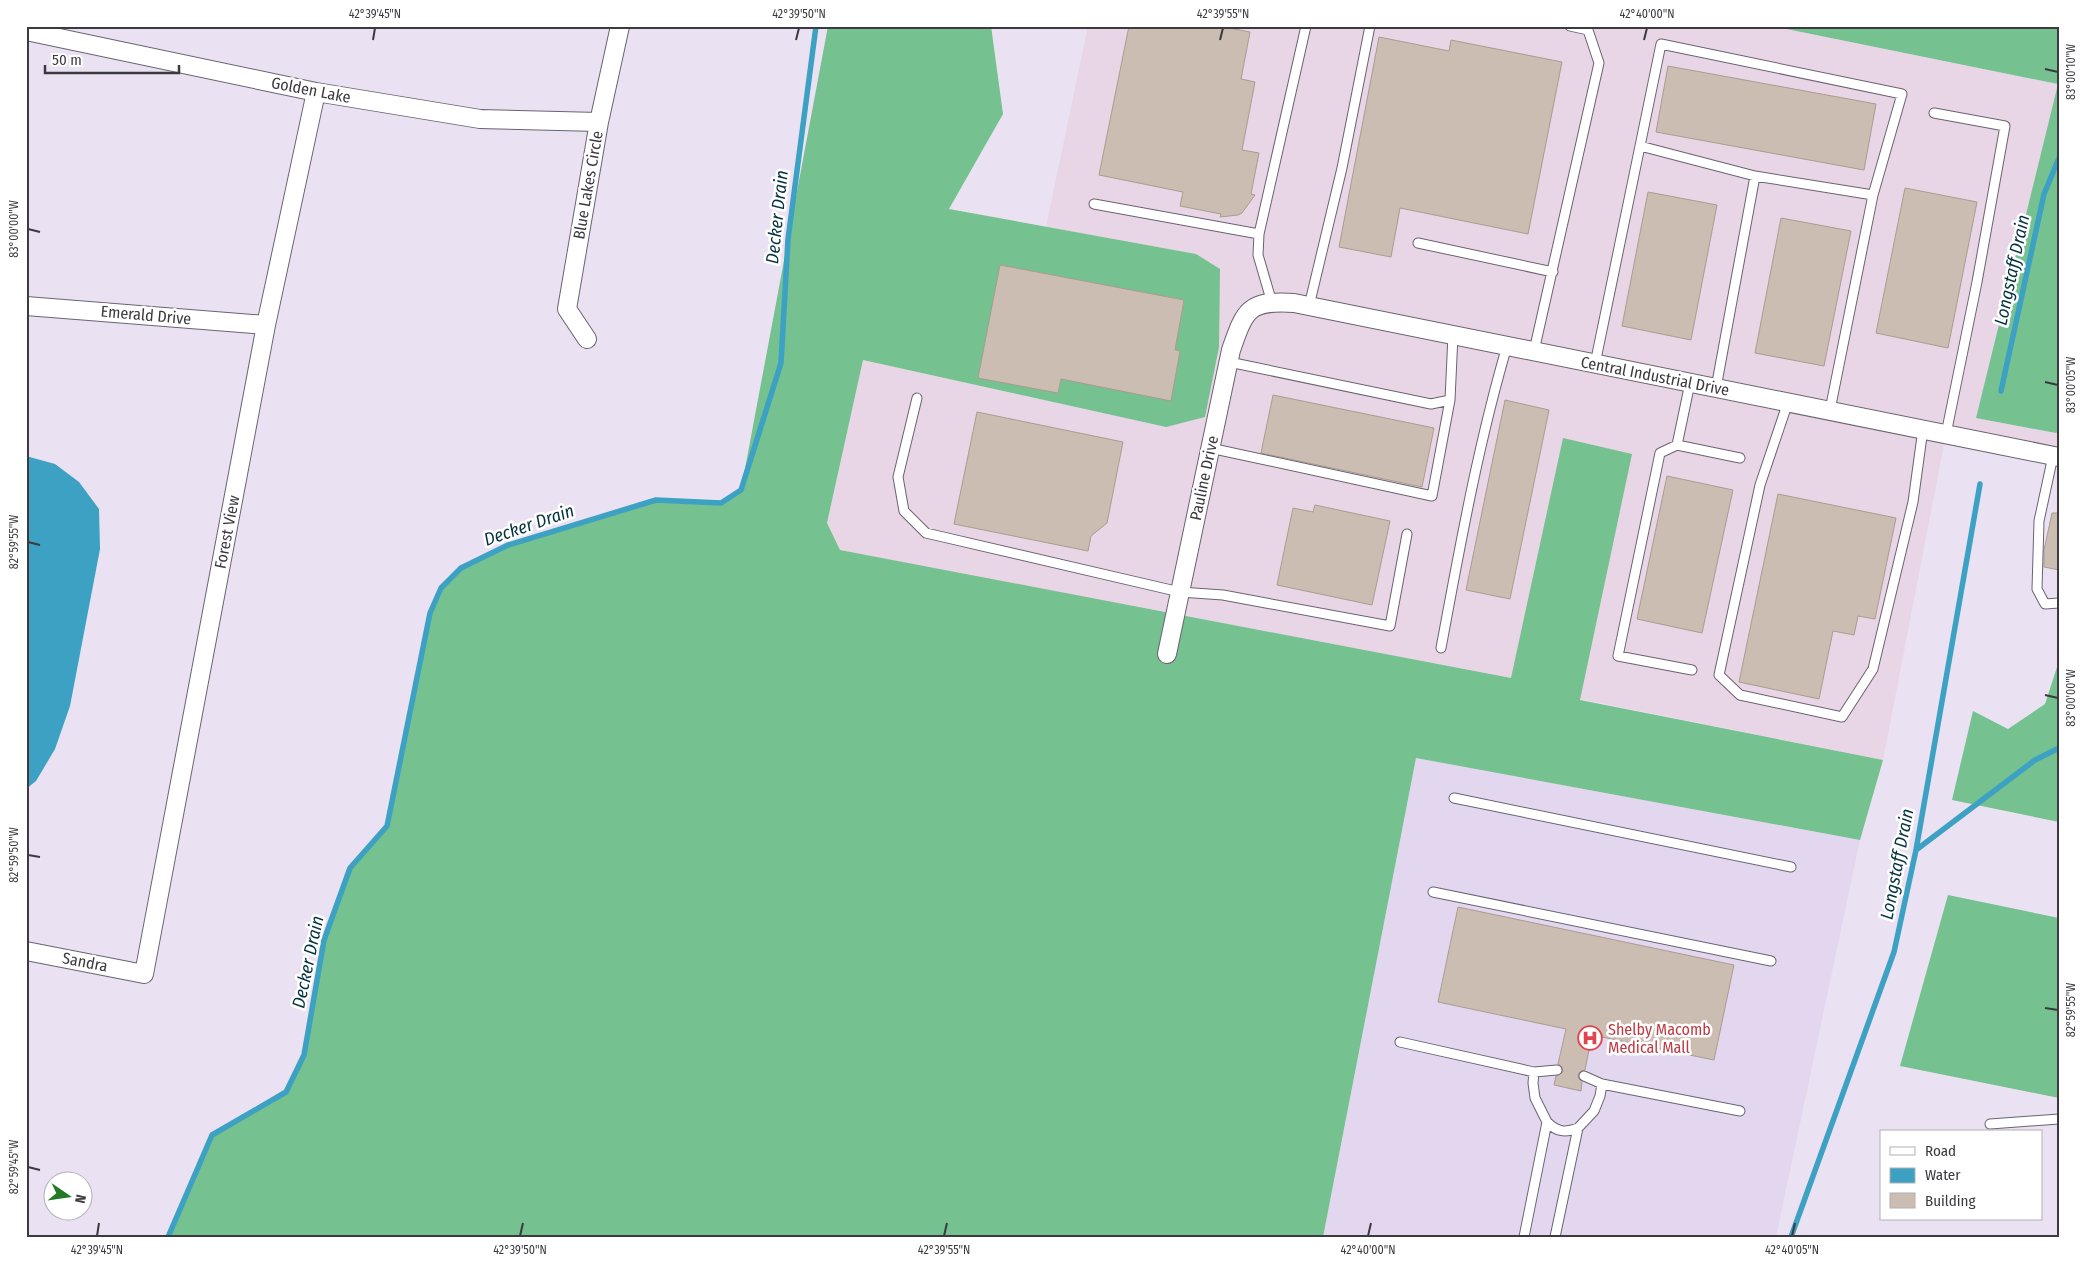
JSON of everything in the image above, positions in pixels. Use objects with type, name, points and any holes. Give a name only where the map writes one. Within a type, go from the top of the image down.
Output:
[{"type":"street","name":"Blue Lakes Circle","points":[[587,339],[567,309],[599,122],[620,26]]},
{"type":"street","name":"Golden Lake","points":[[26,31],[316,92],[480,119],[599,122]]},
{"type":"street","name":"Forest View","points":[[144,974],[266,325],[316,92]]},
{"type":"street","name":"Central Industrial Drive","points":[[1252,307],[1272,303],[1294,303],[2056,456]]},
{"type":"street","name":"Emerald Drive","points":[[26,306],[266,325]]},
{"type":"street","name":"Pauline Drive","points":[[1167,654],[1229,362],[1240,324],[1252,307]]},
{"type":"street","name":"Sandra","points":[[26,951],[144,974]]},
{"type":"lane","points":[[1272,303],[1258,254],[1259,234],[1306,26]]},
{"type":"lane","points":[[1309,306],[1342,168],[1370,26]]},
{"type":"lane","points":[[1534,352],[1599,63],[1588,30],[1570,26]]},
{"type":"lane","points":[[1595,364],[1660,44],[1902,94],[1873,195],[1830,410]]},
{"type":"lane","points":[[1934,113],[2005,126],[1977,282],[1946,434]]},
{"type":"lane","points":[[1640,146],[1755,176],[1873,195]]},
{"type":"lane","points":[[1716,388],[1755,176]]},
{"type":"lane","points":[[1094,204],[1259,234]]},
{"type":"lane","points":[[1418,243],[1553,272]]},
{"type":"lane","points":[[1210,448],[1432,496],[1450,400],[1453,335]]},
{"type":"lane","points":[[1441,648],[1473,479],[1492,397],[1507,346]]},
{"type":"lane","points":[[1229,362],[1431,404],[1450,400]]},
{"type":"lane","points":[[1677,445],[1690,383]]},
{"type":"lane","points":[[917,398],[898,477],[904,511],[926,533],[1180,592],[1223,595],[1390,626],[1407,534]]},
{"type":"lane","points":[[1788,402],[1760,485],[1720,675],[1740,695],[1842,717],[1873,670],[1913,502],[1923,429]]},
{"type":"lane","points":[[1692,670],[1618,656],[1660,452],[1677,445],[1740,458]]},
{"type":"lane","points":[[2056,456],[2039,521],[2037,589],[2045,604],[2059,603]]},
{"type":"lane","points":[[1454,798],[1791,867]]},
{"type":"lane","points":[[1433,892],[1771,961]]},
{"type":"lane","points":[[1400,1042],[1534,1072],[1557,1070]]},
{"type":"lane","points":[[1534,1072],[1535,1098],[1547,1122],[1554,1129],[1568,1132],[1578,1128],[1594,1112],[1602,1084]]},
{"type":"lane","points":[[1584,1076],[1602,1084],[1740,1111]]},
{"type":"lane","points":[[1990,1124],[2059,1119]]},
{"type":"lane","points":[[1524,1237],[1547,1122]]},
{"type":"lane","points":[[1555,1237],[1578,1128]]},
{"type":"shaded area","points":[[1088,26],[1772,26],[2058,84],[1976,418],[2056,433],[2059,431],[2059,453],[1946,434],[1883,760],[840,550],[827,523],[863,360],[1166,427],[1196,254],[1046,227]]},
{"type":"shaded area","name":"Shelby Macomb Medical Mall","points":[[1416,758],[1860,840],[1776,1237],[1323,1237]]},
{"type":"green space","points":[[828,26],[991,26],[1003,114],[949,209],[1196,254],[1220,269],[1219,347],[1205,417],[1166,427],[863,360],[827,523],[840,550],[1511,678],[1563,438],[1632,454],[1580,700],[1883,760],[1860,840],[1416,758],[1323,1237],[168,1237],[212,1135],[286,1092],[304,1055],[324,940],[350,868],[387,826],[430,613],[441,588],[461,568],[508,545],[656,500],[721,503],[741,490]]},
{"type":"green space","points":[[1772,26],[2059,26],[2059,431],[2056,433],[1976,418],[2058,84]]},
{"type":"green space","points":[[2059,661],[2059,822],[1952,800],[1973,711],[2008,729],[2045,704]]},
{"type":"green space","points":[[1948,895],[2059,918],[2059,1098],[1900,1066]]},
{"type":"water","points":[[26,456],[55,464],[79,482],[99,509],[100,549],[70,706],[55,749],[36,781],[26,789]]},
{"type":"building","points":[[1129,26],[1219,26],[1250,32],[1241,79],[1255,82],[1242,150],[1259,153],[1251,194],[1255,195],[1242,213],[1220,217],[1221,214],[1180,206],[1183,192],[1099,175]]},
{"type":"building","points":[[1379,37],[1449,51],[1451,40],[1562,62],[1528,234],[1400,208],[1391,257],[1339,247]]},
{"type":"building","points":[[1668,66],[1876,104],[1864,170],[1656,132]]},
{"type":"building","points":[[1905,188],[1977,202],[1948,348],[1876,333]]},
{"type":"building","points":[[1648,192],[1717,205],[1691,340],[1622,326]]},
{"type":"building","points":[[1781,218],[1851,231],[1824,366],[1755,353]]},
{"type":"building","points":[[1000,265],[1184,300],[1175,350],[1180,351],[1171,401],[1061,379],[1058,393],[978,378]]},
{"type":"building","points":[[1273,395],[1434,428],[1422,487],[1261,453]]},
{"type":"building","points":[[1505,400],[1549,410],[1510,599],[1466,590]]},
{"type":"building","points":[[977,412],[1123,442],[1107,523],[1091,536],[1088,551],[954,524]]},
{"type":"building","points":[[1667,476],[1733,490],[1702,633],[1637,619]]},
{"type":"building","points":[[1778,494],[1896,518],[1875,619],[1858,616],[1854,635],[1833,631],[1819,699],[1739,682]]},
{"type":"building","points":[[1315,505],[1390,521],[1372,605],[1277,585],[1293,508],[1313,512]]},
{"type":"building","points":[[2052,513],[2059,513],[2059,570],[2044,567],[2044,550]]},
{"type":"building","points":[[1458,907],[1734,965],[1714,1060],[1592,1035],[1585,1070],[1578,1074],[1582,1082],[1581,1091],[1554,1085],[1556,1076],[1563,1072],[1562,1067],[1558,1064],[1566,1029],[1438,1002]]},
{"type":"waterway","name":"Decker Drain","points":[[168,1237],[212,1135],[286,1092],[304,1055],[324,940],[350,868],[387,826],[430,613],[441,588],[461,568],[508,545],[656,500],[721,503],[741,490],[781,363],[788,239],[816,26]]},
{"type":"waterway","name":"Longstaff Drain","points":[[2001,391],[2044,194],[2059,158]]},
{"type":"waterway","name":"Longstaff Drain","points":[[1791,1237],[1894,952],[1916,850],[1980,484]]},
{"type":"waterway","points":[[1916,850],[2035,760],[2059,748]]},
{"type":"place","name":"Shelby Macomb Medical Mall","points":[[1590,1038]]}]
